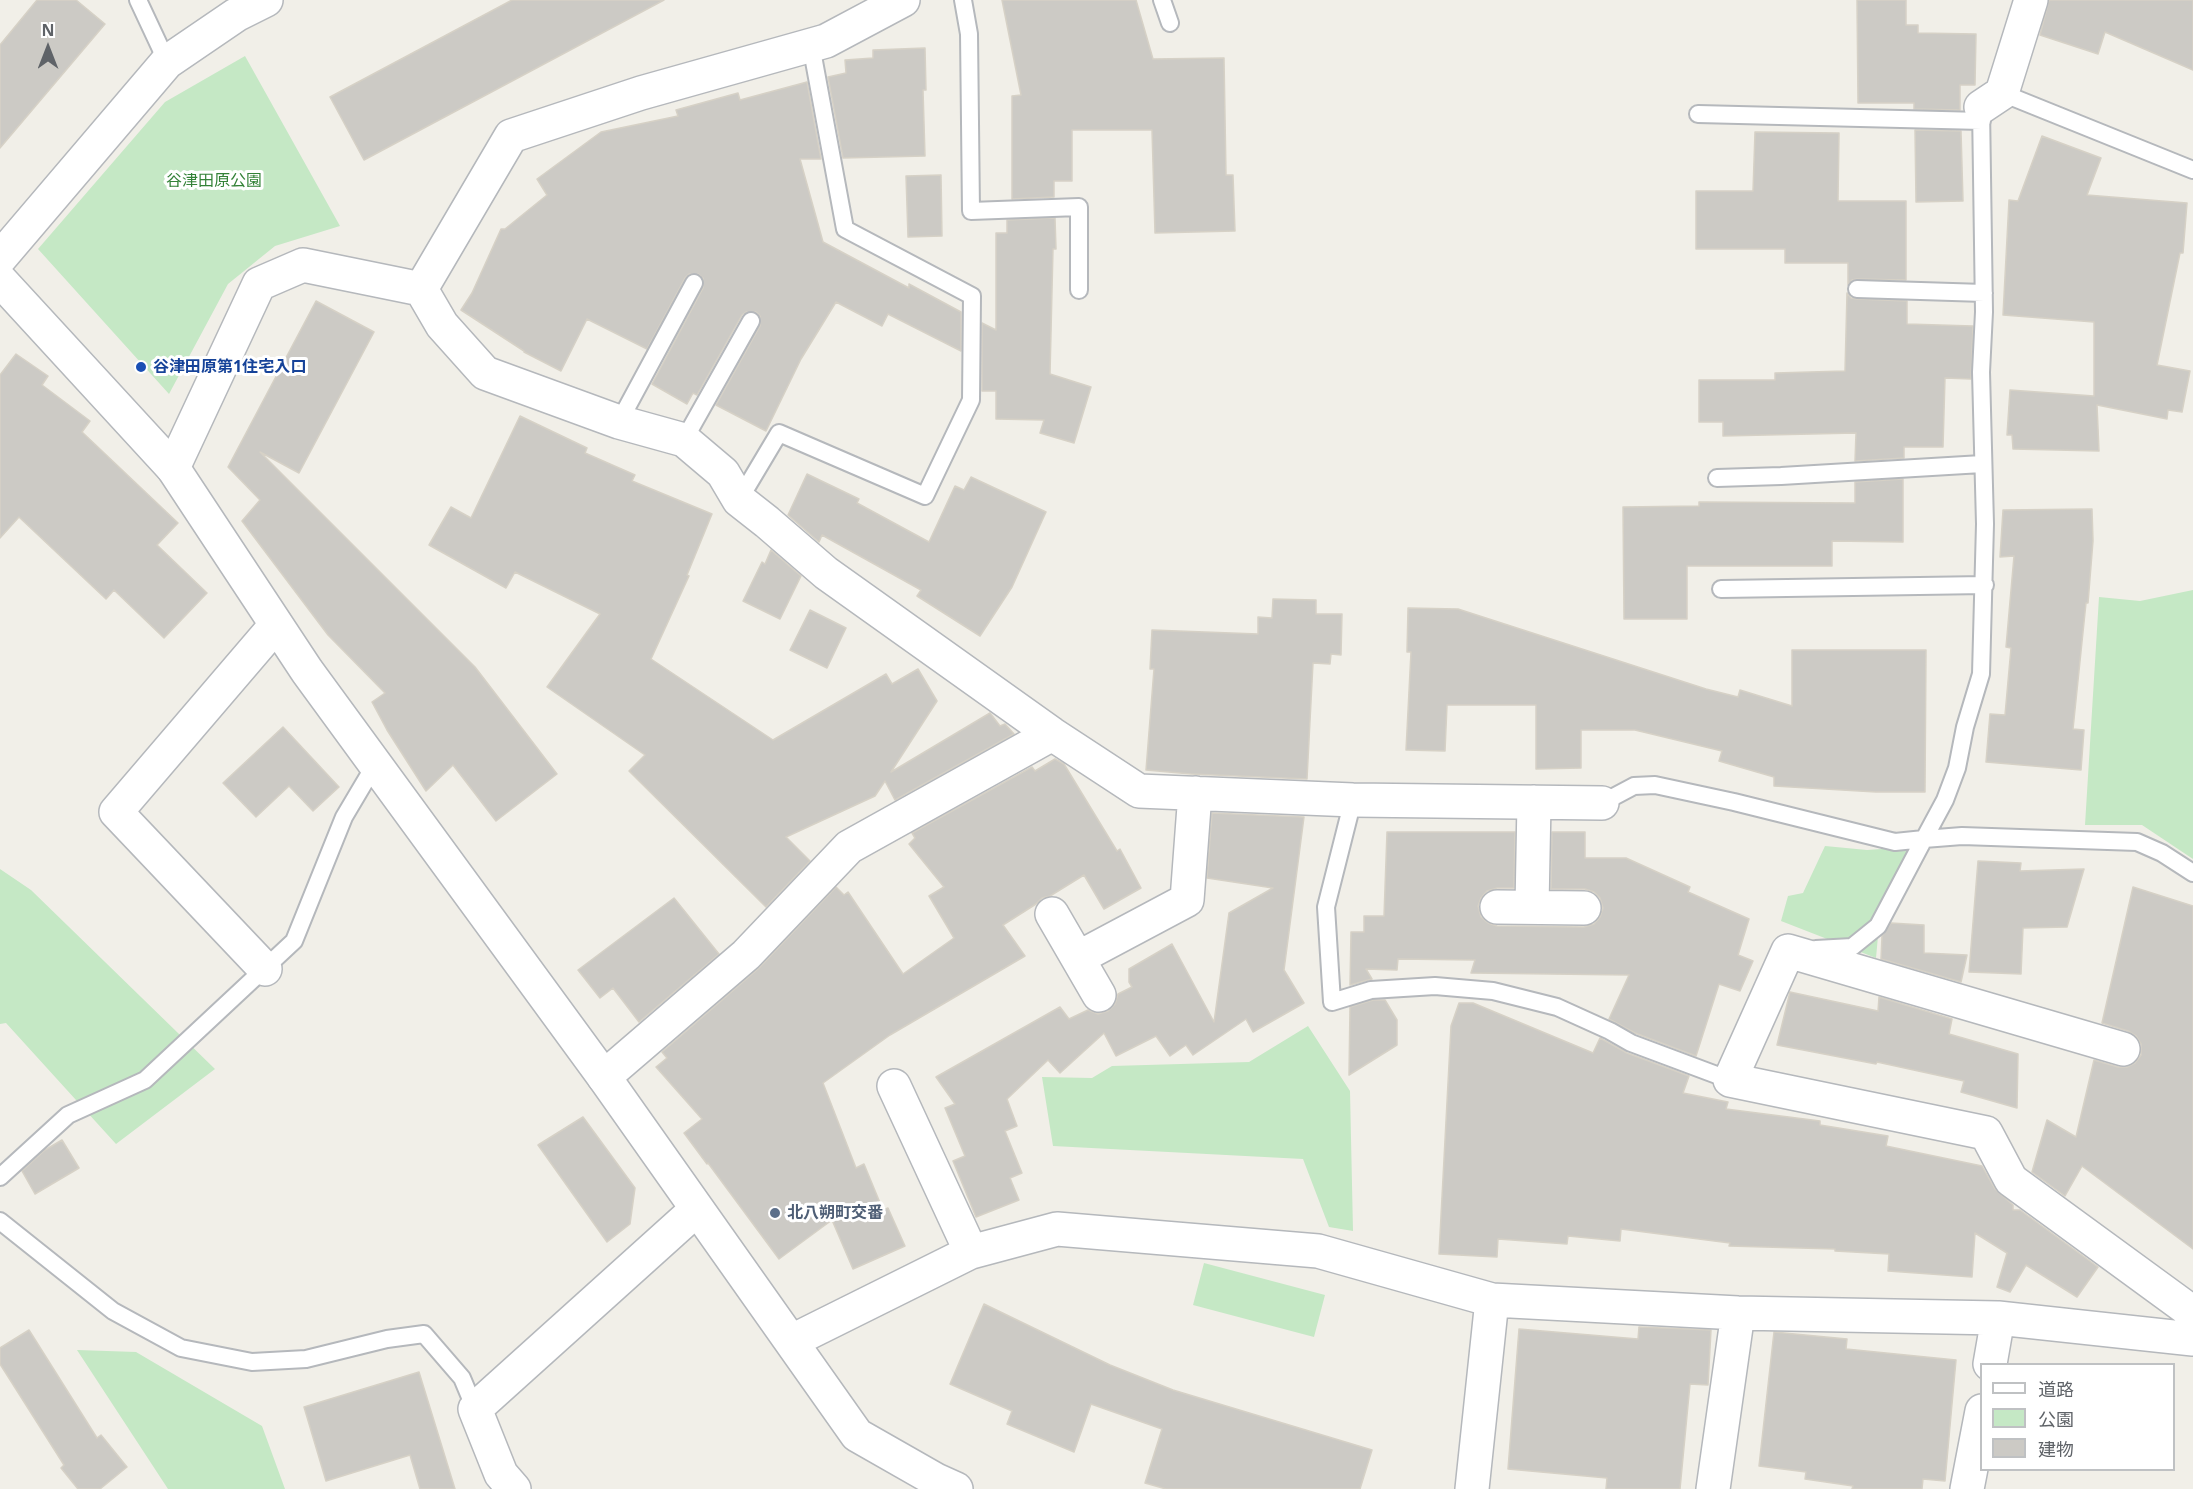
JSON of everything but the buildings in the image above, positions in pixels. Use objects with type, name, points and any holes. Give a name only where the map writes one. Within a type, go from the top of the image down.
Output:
[{"type":"street","points":[[0,258],[167,62],[236,15],[266,0]]},
{"type":"street","points":[[421,289],[511,136],[641,93],[826,41],[903,0]]},
{"type":"street","points":[[1988,107],[2031,0]]},
{"type":"street","points":[[173,468],[259,284],[303,265],[421,289],[442,325],[485,373],[619,422],[684,440],[723,473],[739,500],[826,573],[1052,734],[1139,791],[1353,800],[1602,803]]},
{"type":"street","points":[[0,280],[173,468],[276,625],[604,1077],[857,1435],[956,1489]]},
{"type":"street","points":[[265,969],[116,812],[276,625]]},
{"type":"street","points":[[604,1077],[746,955],[849,847],[1052,734]]},
{"type":"street","points":[[1078,958],[1187,900],[1195,793]]},
{"type":"street","points":[[1532,907],[1534,802]]},
{"type":"street","points":[[1497,907],[1584,908]]},
{"type":"street","points":[[1052,914],[1099,995]]},
{"type":"street","points":[[2123,1049],[1788,951],[1731,1080],[1986,1133],[2011,1180],[2193,1313]]},
{"type":"street","points":[[894,1086],[971,1252]]},
{"type":"street","points":[[514,1489],[501,1474],[475,1408],[696,1210]]},
{"type":"street","points":[[792,1341],[971,1252],[1057,1229],[1318,1251],[1492,1300],[1738,1313],[1998,1318],[2193,1339]]},
{"type":"street","points":[[1472,1489],[1492,1300]]},
{"type":"street","points":[[1713,1489],[1738,1313]]},
{"type":"street","points":[[1990,1363],[1998,1318]]},
{"type":"street","points":[[1967,1489],[1980,1421]]},
{"type":"lane","points":[[138,0],[167,62]]},
{"type":"lane","points":[[963,0],[969,34],[970,211],[1079,207],[1079,290]]},
{"type":"lane","points":[[1162,0],[1170,23]]},
{"type":"lane","points":[[739,500],[779,434],[925,496],[971,400],[972,296],[845,229],[811,45]]},
{"type":"lane","points":[[1788,951],[1852,946],[1878,926],[1944,800],[1957,768],[1965,727],[1981,674],[1985,524],[1981,372],[1988,107]]},
{"type":"lane","points":[[1698,114],[1988,107],[2193,170]]},
{"type":"lane","points":[[619,422],[694,283]]},
{"type":"lane","points":[[1857,289],[1984,293]]},
{"type":"lane","points":[[684,440],[751,321]]},
{"type":"lane","points":[[1717,478],[1982,464]]},
{"type":"lane","points":[[1721,589],[1984,585]]},
{"type":"lane","points":[[0,1177],[68,1115],[145,1080],[294,941],[344,817],[376,763]]},
{"type":"lane","points":[[1602,803],[1634,786],[1655,785],[1895,842],[1962,836],[2137,842],[2193,873]]},
{"type":"lane","points":[[1353,800],[1326,907],[1332,1002],[1371,990],[1425,986],[1493,991],[1557,1007],[1631,1043],[1731,1080]]},
{"type":"lane","points":[[0,1221],[113,1311],[181,1348],[252,1362],[306,1359],[387,1339],[424,1334],[462,1378],[475,1408]]},
{"type":"green space","name":"谷津田原公園","points":[[245,56],[340,226],[275,246],[228,284],[169,394],[38,249],[165,102]]},
{"type":"green space","points":[[2193,590],[2193,859],[2142,825],[2085,825],[2099,597],[2140,601]]},
{"type":"green space","points":[[1825,846],[1867,850],[1912,847],[1880,914],[1876,958],[1781,921],[1788,896],[1803,893]]},
{"type":"green space","points":[[0,869],[31,890],[215,1069],[116,1144],[6,1023],[0,1024]]},
{"type":"green space","points":[[1308,1026],[1350,1091],[1353,1231],[1329,1227],[1303,1159],[1053,1146],[1042,1077],[1092,1078],[1112,1066],[1249,1062]]},
{"type":"green space","points":[[1204,1263],[1325,1295],[1314,1337],[1193,1305]]},
{"type":"green space","points":[[77,1350],[136,1352],[262,1426],[285,1489],[168,1489]]},
{"type":"place","name":"谷津田原第1住宅入口","points":[[141,367]]},
{"type":"place","name":"北八朔町交番","points":[[775,1213]]}]
